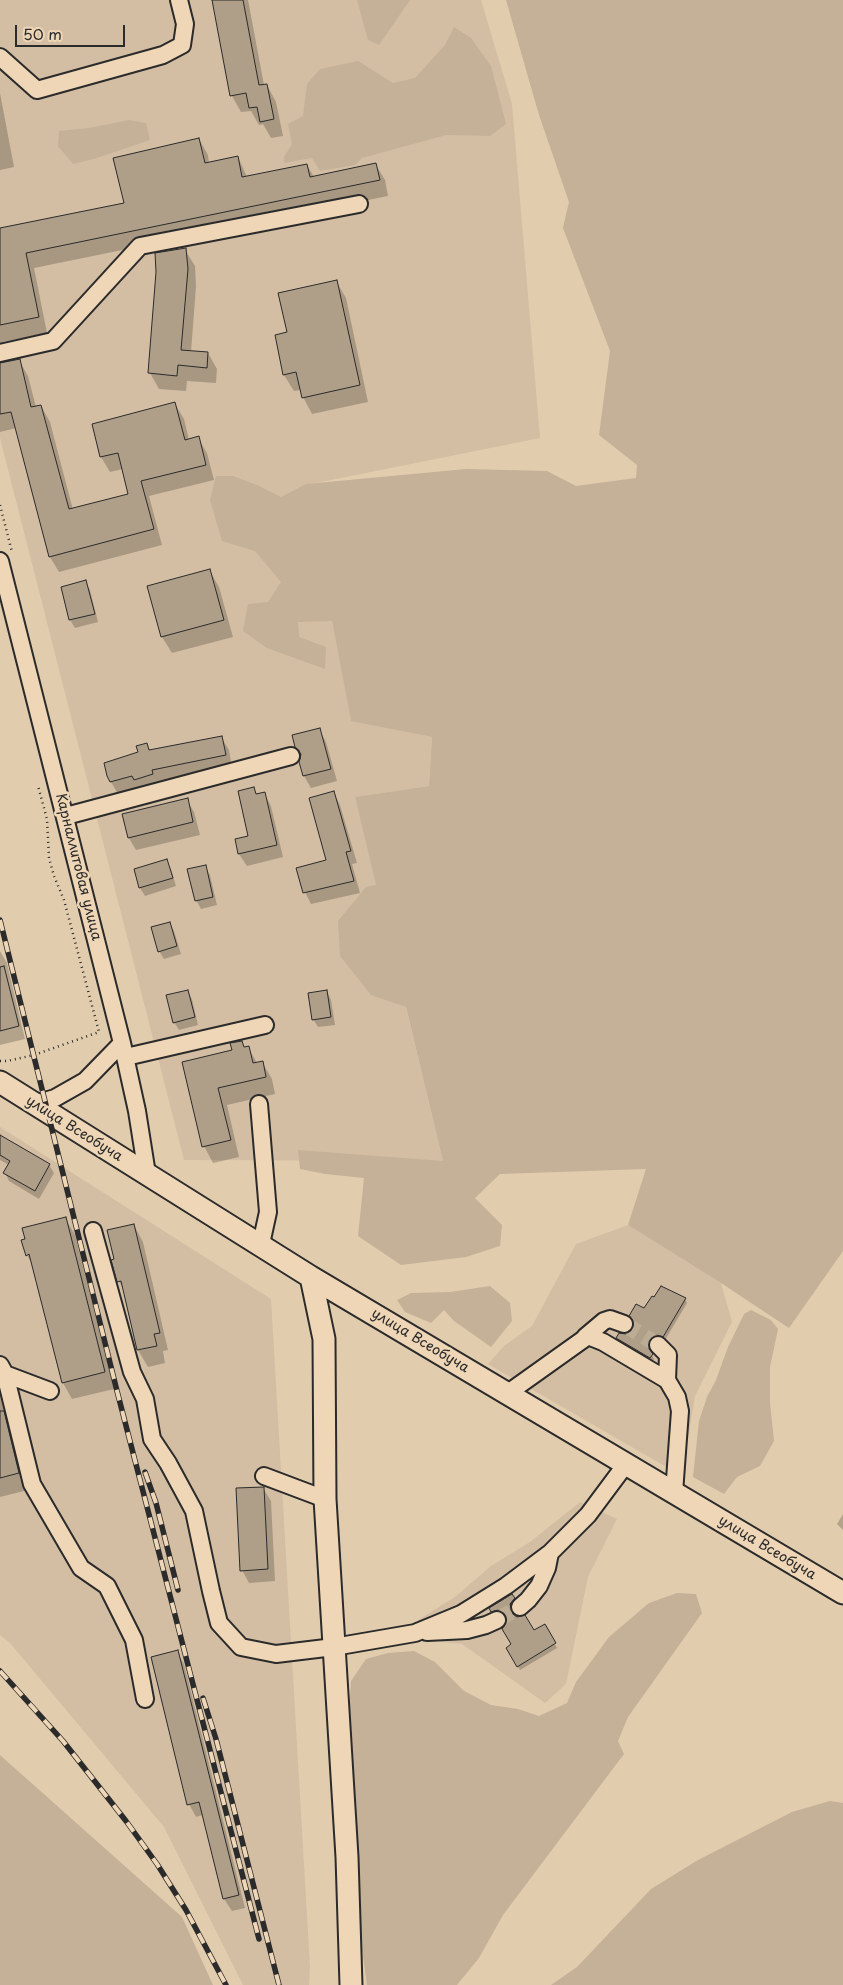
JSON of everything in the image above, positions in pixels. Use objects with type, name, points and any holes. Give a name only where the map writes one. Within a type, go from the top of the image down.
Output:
[{"type":"main road","name":"улица Всеобуча","points":[[0,1082],[311,1277],[843,1593]]},
{"type":"main road","points":[[311,1277],[324,1339],[324,1499],[347,1857],[351,1985]]},
{"type":"street","points":[[0,57],[37,90],[163,55],[182,45],[185,24],[179,0]]},
{"type":"street","points":[[0,354],[53,342],[140,246],[360,204]]},
{"type":"street","name":"Карналлитовая улица","points":[[0,561],[124,1050],[137,1111],[147,1174]]},
{"type":"street","points":[[66,816],[291,756]]},
{"type":"street","points":[[34,1104],[56,1098],[85,1081],[124,1050],[265,1025]]},
{"type":"street","points":[[259,1104],[268,1212],[261,1244]]},
{"type":"street","points":[[93,1231],[132,1372],[144,1399],[152,1439],[168,1463],[194,1511],[210,1591],[219,1623],[241,1647],[276,1654],[334,1647],[415,1632],[467,1630],[497,1620]]},
{"type":"street","points":[[508,1393],[604,1321],[610,1319],[624,1324]]},
{"type":"street","points":[[585,1336],[598,1339],[667,1380],[677,1396],[680,1411],[674,1493]]},
{"type":"street","points":[[658,1345],[668,1355],[667,1380]]},
{"type":"street","points":[[2,1369],[50,1391]]},
{"type":"street","points":[[2,1369],[32,1484],[81,1568],[107,1586],[134,1640],[145,1699]]},
{"type":"street","points":[[415,1632],[461,1614],[506,1586],[550,1553],[588,1515],[626,1464]]},
{"type":"street","points":[[264,1476],[324,1499]]},
{"type":"street","points":[[520,1607],[539,1586],[547,1568],[550,1553]]},
{"type":"path","points":[[0,1060],[8,1061],[34,1055],[98,1032],[64,900],[49,858],[47,819],[38,786]]},
{"type":"shaded area","points":[[0,0],[481,0],[512,104],[540,438],[306,485],[351,720],[432,737],[429,786],[355,797],[443,1161],[184,1160],[0,438]]},
{"type":"shaded area","points":[[357,0],[410,0],[379,45],[368,40]]},
{"type":"shaded area","points":[[506,0],[843,0],[843,1251],[789,1328],[628,1225],[646,1169],[500,1174],[475,1198],[502,1225],[500,1246],[466,1257],[401,1265],[358,1236],[364,1178],[300,1169],[298,1150],[443,1161],[406,1007],[371,995],[340,956],[338,921],[366,887],[376,885],[355,797],[429,786],[432,737],[351,721],[332,621],[298,622],[299,637],[326,647],[325,669],[267,648],[243,631],[248,604],[268,602],[281,582],[255,551],[222,541],[210,500],[216,476],[233,476],[281,497],[306,484],[466,469],[547,471],[576,486],[636,478],[637,465],[599,435],[610,351],[563,228],[569,202],[539,115]]},
{"type":"shaded area","points":[[454,27],[471,38],[491,66],[506,124],[490,136],[446,135],[362,158],[355,165],[320,171],[312,158],[284,163],[284,157],[292,144],[288,124],[303,116],[307,84],[320,69],[358,61],[393,83],[415,78],[445,45]]},
{"type":"shaded area","points":[[129,120],[146,123],[150,140],[73,164],[58,146],[59,131],[89,128]]},
{"type":"shaded area","points":[[0,1127],[271,1299],[310,1967],[309,1985],[243,1985],[164,1827],[10,1643],[0,1635]]},
{"type":"shaded area","points":[[628,1225],[721,1283],[732,1322],[695,1396],[682,1476],[488,1364],[504,1346],[532,1326],[576,1244]]},
{"type":"shaded area","points":[[490,1286],[510,1303],[512,1321],[491,1347],[454,1321],[444,1310],[431,1323],[405,1312],[397,1300],[411,1293],[450,1292]]},
{"type":"shaded area","points":[[751,1310],[771,1320],[778,1329],[770,1367],[770,1403],[774,1441],[760,1466],[737,1477],[724,1494],[693,1477],[699,1421],[728,1347],[744,1314]]},
{"type":"shaded area","points":[[580,1502],[617,1519],[588,1577],[566,1684],[545,1703],[462,1644],[423,1640],[418,1620],[455,1597],[491,1566],[530,1542]]},
{"type":"shaded area","points":[[677,1593],[696,1594],[702,1613],[628,1717],[618,1741],[624,1754],[503,1915],[479,1958],[457,1985],[367,1985],[357,1914],[355,1816],[349,1711],[351,1681],[366,1659],[388,1653],[414,1651],[435,1662],[464,1691],[491,1705],[518,1709],[539,1716],[567,1703],[576,1682],[609,1637],[649,1603]]},
{"type":"shaded area","points":[[0,1755],[182,1917],[213,1985],[0,1985]]},
{"type":"shaded area","points":[[830,1801],[843,1803],[843,1985],[551,1985],[577,1967],[651,1889],[698,1860],[792,1812]]},
{"type":"building","points":[[212,0],[243,0],[259,85],[267,84],[274,119],[260,122],[257,107],[249,108],[246,93],[230,96]]},
{"type":"building","points":[[199,138],[205,163],[238,156],[242,177],[307,164],[310,177],[376,163],[380,180],[26,253],[39,317],[0,325],[0,228],[124,203],[113,158]]},
{"type":"building","points":[[186,248],[188,269],[181,350],[208,352],[207,368],[178,365],[177,376],[148,373],[156,272],[155,253]]},
{"type":"building","points":[[337,280],[360,385],[302,398],[296,372],[283,375],[275,335],[287,332],[278,293]]},
{"type":"building","points":[[20,359],[31,407],[41,405],[69,509],[128,494],[118,453],[100,457],[92,424],[175,402],[185,440],[199,436],[206,465],[141,481],[154,529],[49,557],[11,412],[0,414],[0,363]]},
{"type":"building","points":[[210,569],[224,620],[161,637],[147,586]]},
{"type":"building","points":[[86,580],[95,614],[69,620],[61,587]]},
{"type":"building","points":[[320,728],[331,769],[303,776],[299,762],[301,754],[295,747],[292,735]]},
{"type":"building","points":[[222,736],[226,755],[152,770],[153,774],[134,780],[132,776],[110,782],[107,776],[104,763],[138,752],[136,746],[147,743],[149,750]]},
{"type":"building","points":[[254,787],[256,794],[265,792],[277,845],[238,854],[235,839],[248,836],[238,791]]},
{"type":"building","points":[[334,791],[351,851],[346,852],[354,881],[303,893],[296,868],[326,860],[309,798]]},
{"type":"building","points":[[188,798],[193,822],[128,838],[122,814]]},
{"type":"building","points":[[167,859],[173,878],[139,888],[134,869]]},
{"type":"building","points":[[206,865],[213,897],[195,901],[187,869]]},
{"type":"building","points":[[170,922],[177,946],[158,952],[151,927]]},
{"type":"building","points":[[4,966],[19,1026],[0,1031],[0,967]]},
{"type":"building","points":[[188,990],[195,1017],[173,1023],[166,995]]},
{"type":"building","points":[[327,990],[331,1017],[312,1020],[308,993]]},
{"type":"building","points":[[242,1041],[244,1047],[249,1046],[253,1063],[263,1061],[266,1077],[218,1088],[231,1140],[202,1147],[182,1062],[232,1050],[230,1043]]},
{"type":"building","points":[[0,1135],[50,1164],[35,1191],[3,1173],[10,1161],[0,1155]]},
{"type":"building","points":[[66,1217],[105,1372],[62,1383],[29,1254],[26,1256],[21,1240],[25,1239],[22,1228]]},
{"type":"building","points":[[134,1224],[160,1333],[154,1334],[157,1346],[137,1350],[121,1281],[117,1282],[111,1260],[114,1259],[107,1230]]},
{"type":"building","points":[[661,1286],[686,1298],[663,1337],[656,1335],[651,1338],[648,1347],[653,1354],[650,1358],[616,1338],[619,1333],[626,1334],[633,1328],[634,1322],[629,1316],[636,1304],[644,1308]]},
{"type":"building","points":[[0,1411],[4,1411],[19,1473],[0,1478]]},
{"type":"building","points":[[264,1487],[268,1569],[240,1571],[236,1488]]},
{"type":"building","points":[[512,1594],[515,1598],[510,1604],[513,1614],[517,1617],[525,1615],[534,1630],[545,1624],[556,1643],[517,1667],[506,1648],[511,1644],[502,1629],[507,1621],[506,1615],[498,1610],[491,1612],[489,1608]]},
{"type":"building","points":[[178,1650],[239,1895],[223,1899],[199,1802],[187,1805],[151,1657]]},
{"type":"tunnel","points":[[624,1324],[658,1345]]},
{"type":"tunnel","points":[[497,1620],[520,1607]]},
{"type":"railway","points":[[0,920],[117,1391],[259,1939]]},
{"type":"railway","points":[[145,1472],[156,1503],[178,1590]]},
{"type":"railway","points":[[0,1671],[63,1741],[157,1864],[186,1910],[226,1985]]},
{"type":"railway","points":[[203,1698],[216,1739],[279,1985]]}]
